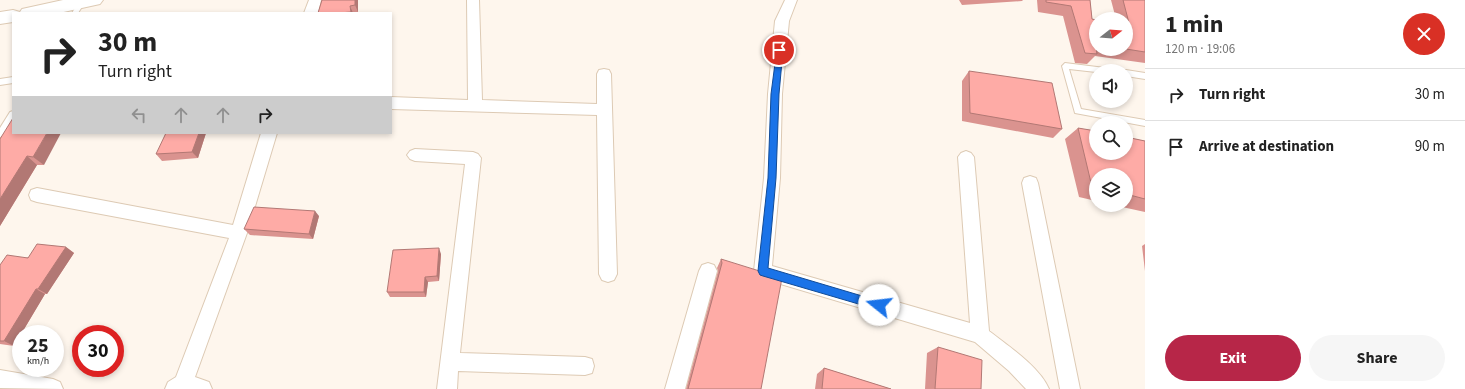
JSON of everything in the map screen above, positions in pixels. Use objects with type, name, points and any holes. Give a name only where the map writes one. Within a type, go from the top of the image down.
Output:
[{"type":"street","points":[[311,12],[316,0]]},
{"type":"street","points":[[473,0],[474,106]]},
{"type":"street","points":[[791,0],[782,21],[775,94],[772,178],[763,271],[980,335],[1016,364],[1039,389]]},
{"type":"street","points":[[35,12],[84,5]]},
{"type":"street","points":[[0,18],[12,16]]},
{"type":"street","points":[[604,74],[608,274]]},
{"type":"street","points":[[392,103],[604,110]]},
{"type":"street","points":[[202,389],[179,386],[239,233],[269,134]]},
{"type":"street","points":[[415,155],[472,158],[447,389]]},
{"type":"street","points":[[966,157],[980,335]]},
{"type":"street","points":[[1030,183],[1070,389]]},
{"type":"street","points":[[37,196],[239,233]]},
{"type":"street","points":[[675,389],[708,271]]},
{"type":"street","points":[[451,362],[585,366]]},
{"type":"street","points":[[0,379],[53,389]]},
{"type":"lane","points":[[1089,69],[1065,66],[1078,111],[1145,123]]},
{"type":"lane","points":[[1133,74],[1145,76]]},
{"type":"lane","points":[[0,82],[12,80]]},
{"type":"lane","points":[[0,134],[12,116]]},
{"type":"building","points":[[322,0],[355,0],[355,5],[350,6],[351,12],[318,12]]},
{"type":"building","points":[[1046,0],[1090,0],[1091,12],[1089,12],[1089,53],[1085,53],[1071,6],[1046,2]]},
{"type":"building","points":[[1123,0],[1145,0],[1145,52],[1133,50],[1133,12],[1126,12]]},
{"type":"building","points":[[969,71],[1052,83],[1062,129],[970,113]]},
{"type":"building","points":[[12,120],[12,134],[46,134],[33,157],[27,156],[0,199],[0,139]]},
{"type":"building","points":[[1078,128],[1089,130],[1089,160],[1133,160],[1133,138],[1145,141],[1145,199],[1133,196],[1133,168],[1089,168],[1089,174]]},
{"type":"building","points":[[166,134],[199,134],[192,152],[156,154]]},
{"type":"building","points":[[254,207],[315,211],[309,234],[244,229]]},
{"type":"building","points":[[37,244],[66,247],[38,289],[36,289],[14,325],[12,325],[12,328],[4,341],[0,341],[0,265],[7,255],[28,258]]},
{"type":"building","points":[[439,248],[437,276],[425,277],[424,292],[387,292],[393,250]]},
{"type":"building","points":[[721,259],[782,278],[761,389],[688,389],[722,263]]},
{"type":"building","points":[[938,347],[982,360],[981,389],[935,389]]},
{"type":"building","points":[[824,368],[891,389],[822,389]]},
{"type":"route","points":[[779,50],[775,94],[772,178],[763,271],[879,305]]}]
